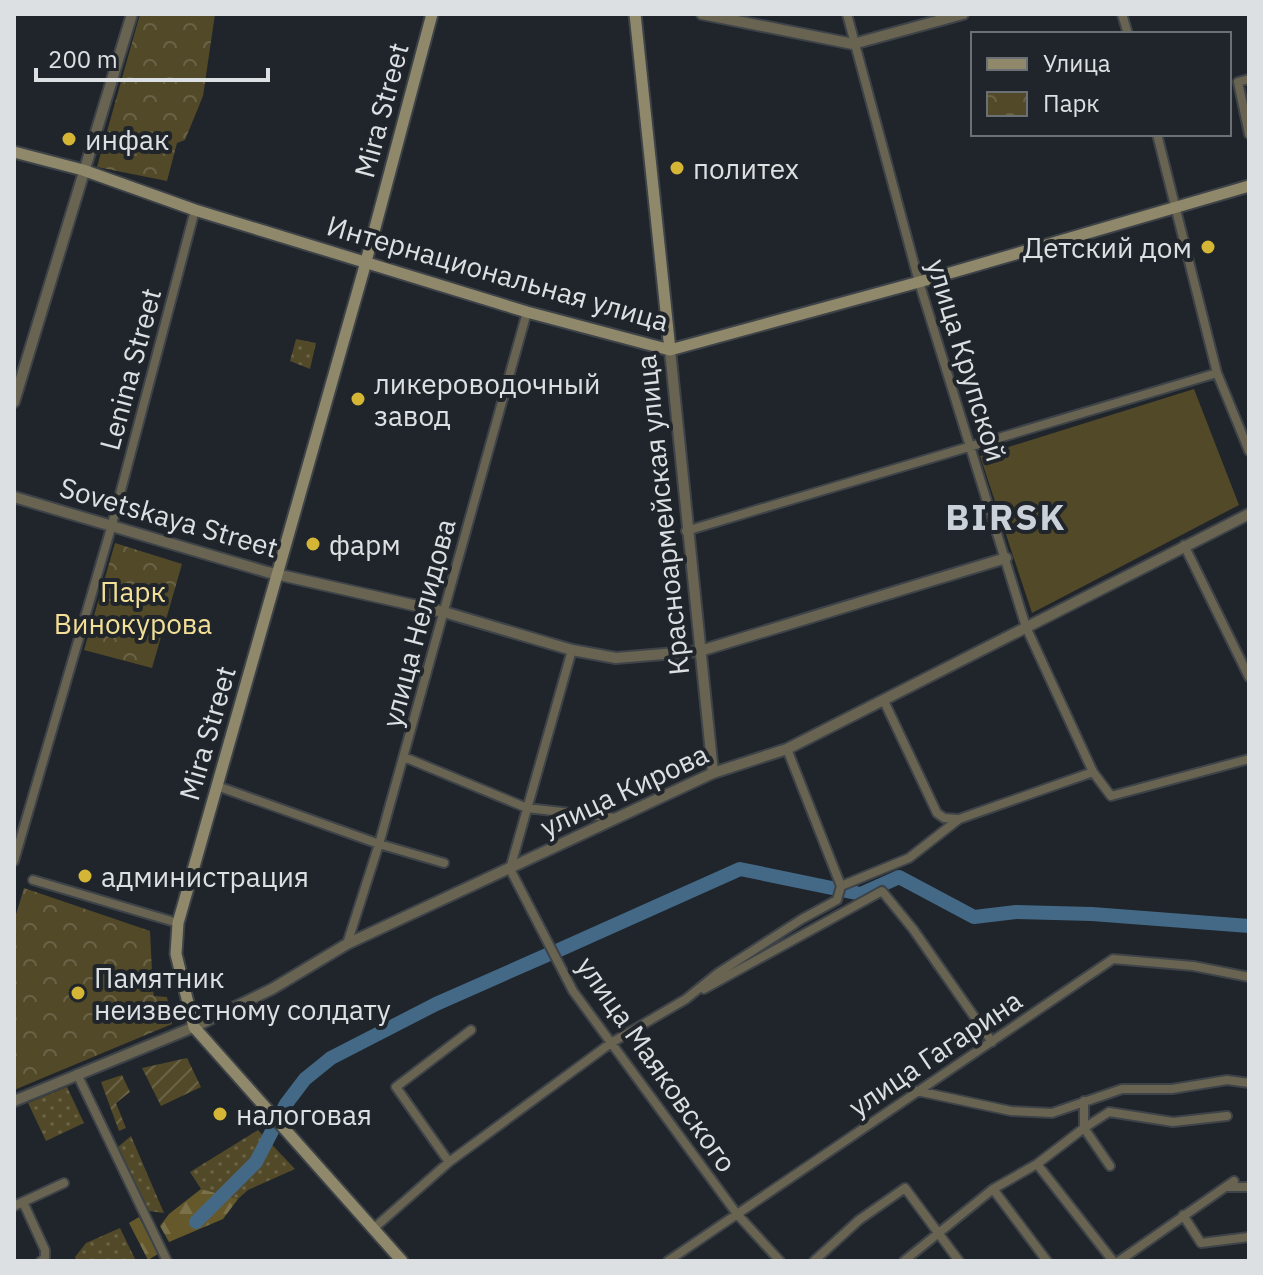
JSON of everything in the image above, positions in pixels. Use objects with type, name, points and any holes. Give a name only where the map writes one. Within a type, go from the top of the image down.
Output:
[{"type":"main road","name":"Mira Street","points":[[402,1261],[194,1027],[176,954],[178,923],[366,261],[432,14]]},
{"type":"main road","name":"Красноармейская улица","points":[[635,14],[670,350]]},
{"type":"main road","name":"Интернациональная улица","points":[[14,152],[83,170],[195,210],[527,312],[670,350],[919,282],[1249,186]]},
{"type":"street","points":[[14,402],[132,14]]},
{"type":"street","points":[[702,14],[853,44],[963,14]]},
{"type":"street","name":"улица Крупской","points":[[847,14],[919,282],[1026,627],[1093,772],[1111,796],[1249,759]]},
{"type":"street","points":[[1249,79],[1238,82],[1249,134]]},
{"type":"street","points":[[1158,136],[1217,373],[1249,451]]},
{"type":"street","name":"Lenina Street","points":[[14,861],[111,528],[195,210]]},
{"type":"street","name":"улица Нелидова","points":[[347,944],[404,757],[527,312]]},
{"type":"street","name":"Красноармейская улица","points":[[670,350],[713,773]]},
{"type":"street","points":[[686,531],[1217,373]]},
{"type":"street","name":"Sovetskaya Street","points":[[14,497],[111,528],[278,574],[444,612],[572,650],[616,658],[700,651],[1006,558]]},
{"type":"street","name":"улица Кирова","points":[[14,1101],[194,1027],[272,989],[347,944],[713,773],[787,749],[1249,514]]},
{"type":"street","points":[[1184,545],[1249,677]]},
{"type":"street","points":[[510,869],[572,650]]},
{"type":"street","points":[[884,701],[937,813],[944,818],[959,819]]},
{"type":"street","points":[[686,999],[718,973],[837,900],[841,886],[787,749]]},
{"type":"street","points":[[404,757],[527,808],[615,818]]},
{"type":"street","points":[[841,886],[909,858],[959,819],[1093,772]]},
{"type":"street","points":[[217,786],[379,844],[444,863]]},
{"type":"street","name":"улица Маяковского","points":[[510,869],[573,991],[737,1214],[780,1261]]},
{"type":"street","points":[[33,880],[178,923]]},
{"type":"street","points":[[373,1229],[449,1162],[611,1043],[882,891],[913,929],[992,1042]]},
{"type":"street","name":"улица Гагарина","points":[[668,1261],[1113,959],[1193,966],[1249,977]]},
{"type":"street","points":[[449,1162],[396,1087],[471,1030]]},
{"type":"street","points":[[77,1074],[167,1261]]},
{"type":"street","points":[[917,1091],[1011,1111],[1052,1113],[1122,1089],[1172,1089],[1227,1080],[1249,1083]]},
{"type":"street","points":[[1084,1101],[1084,1128],[1110,1166]]},
{"type":"street","points":[[904,1261],[993,1189],[1037,1164],[1109,1112],[1173,1122],[1227,1116]]},
{"type":"street","points":[[1037,1164],[1113,1261]]},
{"type":"street","points":[[1119,1261],[1234,1181]]},
{"type":"street","points":[[41,1261],[45,1258],[45,1250],[19,1204],[64,1183]]},
{"type":"street","points":[[1225,1187],[1249,1187]]},
{"type":"street","points":[[814,1261],[859,1220],[905,1188],[959,1261]]},
{"type":"street","points":[[993,1189],[1047,1261]]},
{"type":"street","points":[[1183,1215],[1201,1243],[1249,1237]]},
{"type":"green space","points":[[140,14],[215,14],[203,96],[185,140],[177,143],[167,181],[97,167]]},
{"type":"green space","points":[[296,339],[316,343],[310,369],[290,361]]},
{"type":"green space","points":[[1194,389],[1239,505],[1032,613],[980,456]]},
{"type":"green space","name":"Парк Винокурова","points":[[115,543],[182,564],[152,668],[84,650]]},
{"type":"green space","points":[[24,888],[150,931],[154,996],[167,997],[172,1024],[14,1090],[14,921]]},
{"type":"green space","points":[[187,1058],[201,1087],[161,1106],[142,1068]]},
{"type":"green space","points":[[122,1075],[130,1092],[116,1103],[126,1128],[119,1131],[101,1082]]},
{"type":"green space","points":[[67,1087],[84,1123],[46,1141],[28,1103]]},
{"type":"green space","points":[[258,1130],[295,1169],[248,1190],[238,1199],[201,1189],[190,1172]]},
{"type":"green space","points":[[131,1136],[164,1213],[149,1211],[118,1147]]},
{"type":"green space","points":[[201,1189],[238,1199],[223,1219],[169,1242],[160,1226],[169,1214]]},
{"type":"green space","points":[[139,1217],[158,1254],[148,1260],[129,1223]]},
{"type":"green space","points":[[120,1228],[136,1261],[77,1261],[75,1257],[86,1243]]},
{"type":"waterway","points":[[559,950],[740,869],[861,894],[899,877],[974,917],[1016,912],[1092,914],[1249,926]]},
{"type":"waterway","points":[[196,1222],[256,1162],[286,1104],[305,1079],[331,1058],[436,1004],[547,955]]},
{"type":"place","name":"инфак","points":[[69,139]]},
{"type":"place","name":"политех","points":[[677,168]]},
{"type":"place","name":"Детский дом","points":[[1208,247]]},
{"type":"place","name":"ликероводочный завод","points":[[358,399]]},
{"type":"place","name":"фарм","points":[[313,544]]},
{"type":"place","name":"администрация","points":[[85,876]]},
{"type":"place","name":"Памятник неизвестному солдату","points":[[78,993]]},
{"type":"place","name":"налоговая","points":[[220,1114]]},
{"type":"district","name":"BIRSK","points":[[1006,516]]}]
